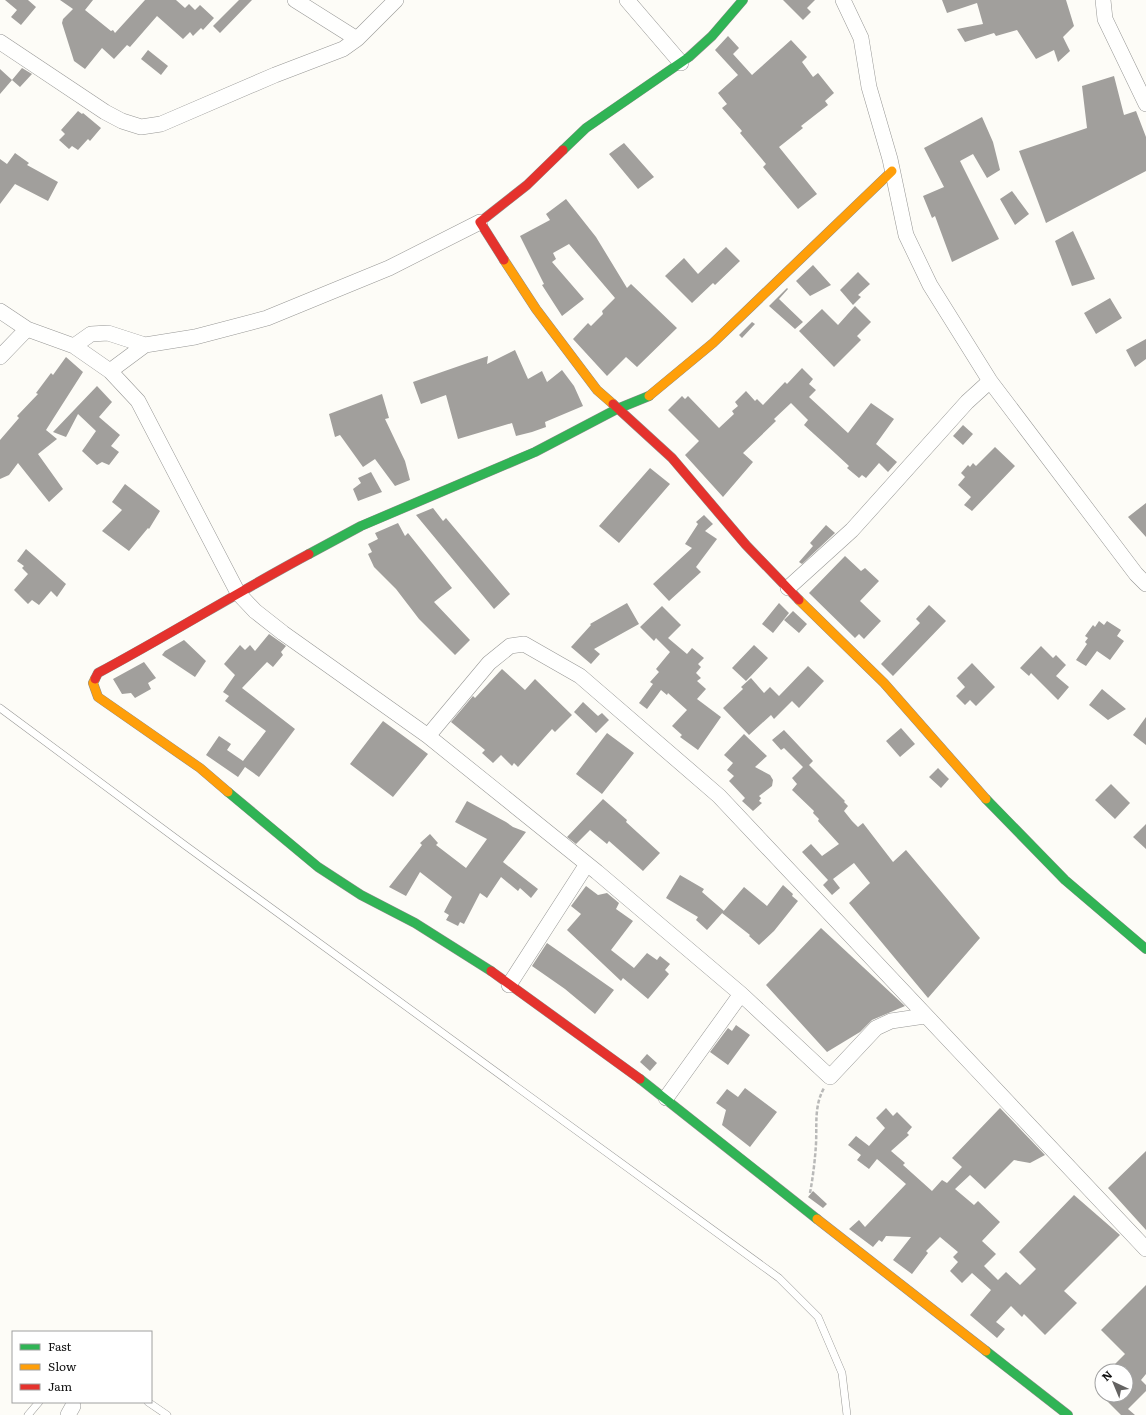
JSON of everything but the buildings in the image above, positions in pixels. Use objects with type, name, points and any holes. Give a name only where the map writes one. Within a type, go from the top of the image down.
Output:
[{"type":"street","points":[[295,0],[357,39]]},
{"type":"street","points":[[0,42],[105,112],[122,121],[141,127],[161,124],[275,75],[343,49],[357,39],[396,0]]},
{"type":"street","points":[[627,0],[681,63]]},
{"type":"street","points":[[110,371],[145,345],[195,337],[267,318],[389,268],[480,222],[527,185],[586,128],[681,63],[712,36],[743,0]]},
{"type":"street","points":[[843,0],[861,38],[869,87],[892,171],[906,235],[930,285],[990,381],[1136,574],[1146,584]]},
{"type":"street","points":[[1104,0],[1105,19],[1146,104]]},
{"type":"street","points":[[892,171],[713,343],[651,395],[617,409],[535,452],[361,526],[238,593],[169,635],[98,673],[93,683],[98,697],[200,768],[318,867],[360,895],[415,923],[481,964],[666,1098],[807,1212],[1068,1415]]},
{"type":"street","points":[[480,222],[540,316],[597,390],[672,458],[726,522],[788,588],[884,683],[976,788],[1032,847],[1065,880],[1146,949]]},
{"type":"street","points":[[0,311],[27,329],[74,346],[110,371],[138,401],[238,593],[255,611],[283,633],[428,736],[587,864],[741,994],[830,1077],[876,1028],[891,1021],[925,1016]]},
{"type":"street","points":[[0,357],[27,329]]},
{"type":"street","points":[[74,346],[91,334],[108,332],[145,345]]},
{"type":"street","points":[[788,588],[852,530],[967,402],[990,381]]},
{"type":"street","points":[[428,736],[499,654],[510,646],[524,644],[580,676],[719,796],[1146,1249]]},
{"type":"street","points":[[509,985],[587,864]]},
{"type":"street","points":[[666,1098],[741,994]]},
{"type":"lane","points":[[0,708],[186,846],[779,1278],[818,1317],[842,1373],[847,1415]]},
{"type":"lane","points":[[28,1415],[38,1403]]},
{"type":"lane","points":[[149,1403],[167,1415]]},
{"type":"path","points":[[807,1212],[814,1173],[816,1114],[820,1096],[830,1077]]},
{"type":"traffic: fast","points":[[563,150],[586,128],[689,57],[712,36],[743,0]]},
{"type":"traffic: fast","points":[[309,554],[361,526],[535,452],[617,409],[649,396]]},
{"type":"traffic: fast","points":[[228,792],[318,867],[361,895],[415,923],[491,971]]},
{"type":"traffic: fast","points":[[986,799],[1065,880],[1146,949]]},
{"type":"traffic: fast","points":[[640,1079],[817,1219]]},
{"type":"traffic: fast","points":[[986,1351],[1068,1415]]},
{"type":"traffic: slow","points":[[649,396],[713,343],[892,171]]},
{"type":"traffic: slow","points":[[504,260],[536,309],[597,390],[613,404]]},
{"type":"traffic: slow","points":[[799,600],[884,683],[986,799]]},
{"type":"traffic: slow","points":[[95,679],[93,683],[98,697],[200,768],[228,792]]},
{"type":"traffic: slow","points":[[817,1219],[986,1351]]},
{"type":"traffic: jam","points":[[504,260],[480,222],[527,185],[563,150]]},
{"type":"traffic: jam","points":[[613,404],[672,458],[746,545],[799,600]]},
{"type":"traffic: jam","points":[[95,679],[98,673],[309,554]]},
{"type":"traffic: jam","points":[[491,971],[640,1079]]}]
